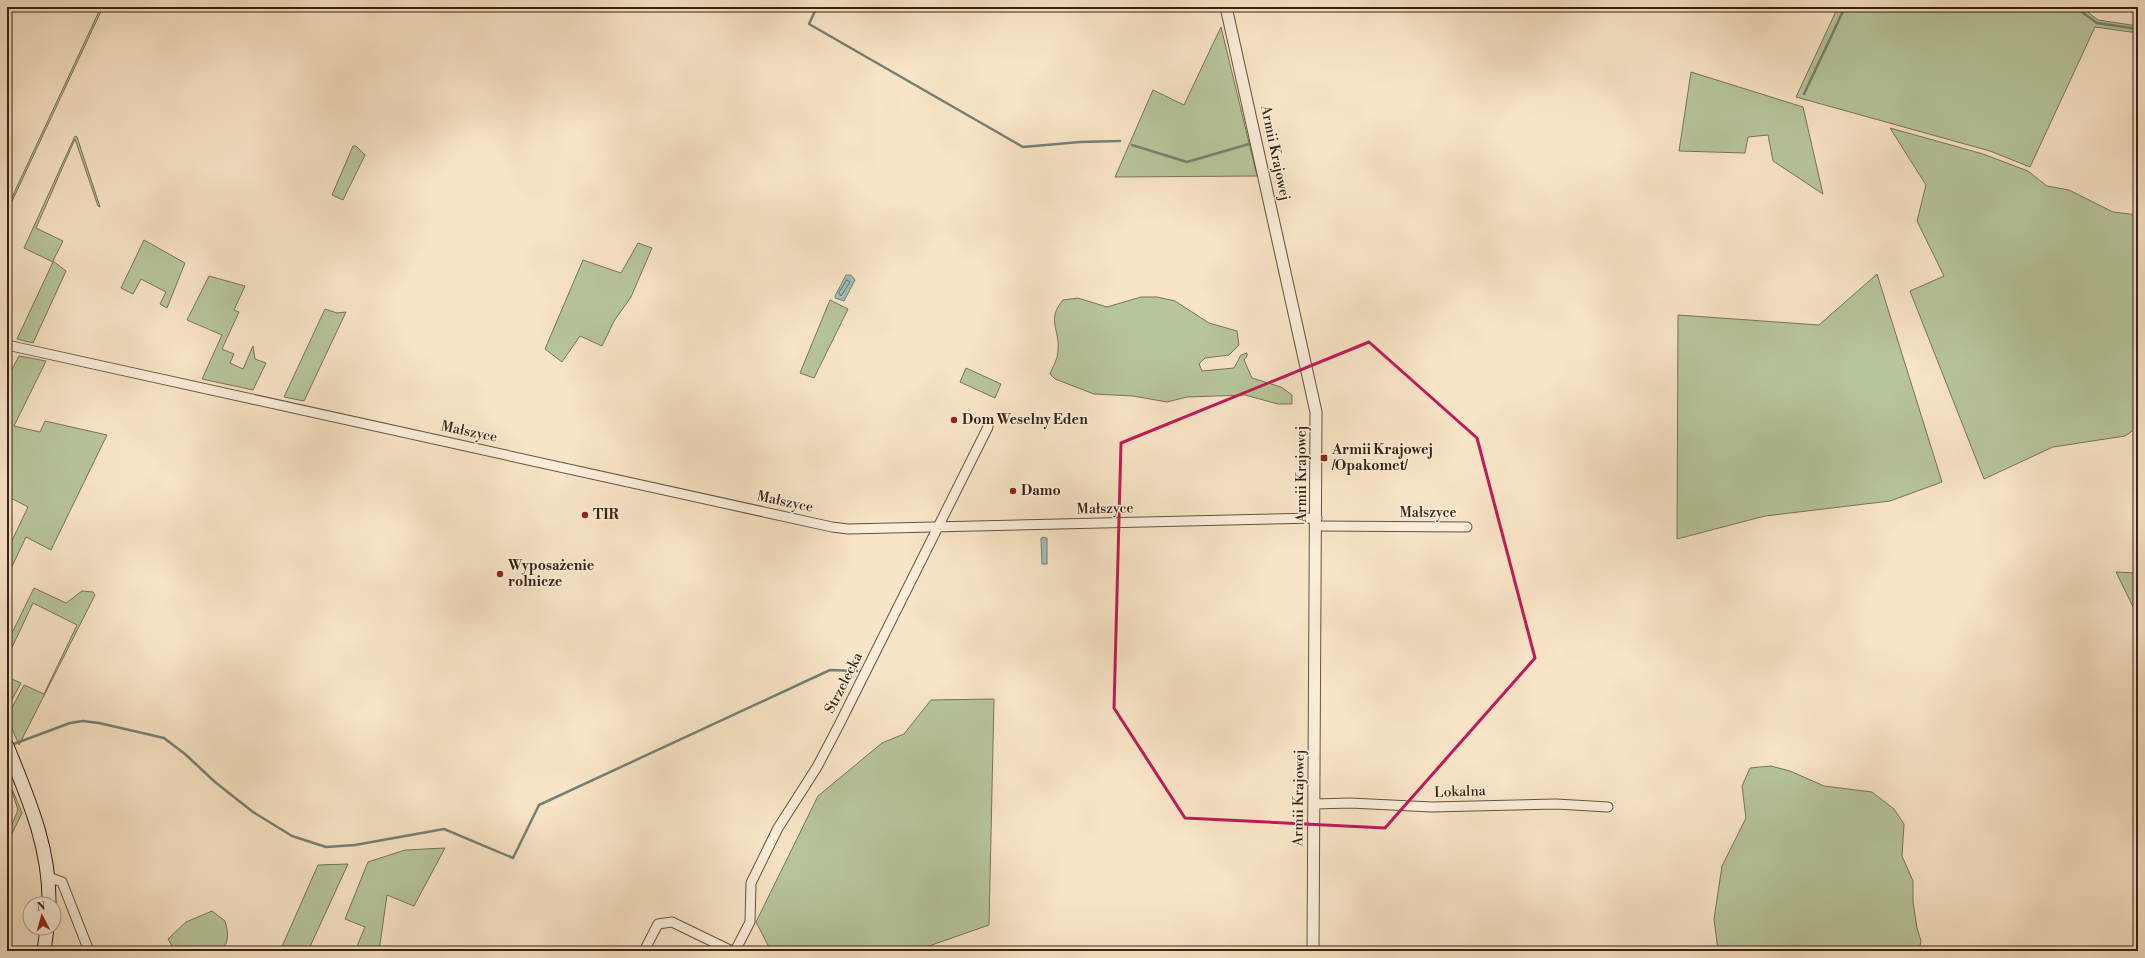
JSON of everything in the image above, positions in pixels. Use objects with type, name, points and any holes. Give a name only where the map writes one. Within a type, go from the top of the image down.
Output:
[{"type":"main road","points":[[8,750],[41,838],[48,877],[49,896]]},
{"type":"main road","points":[[44,951],[46,936]]},
{"type":"street","name":"Armii Krajowej","points":[[1226,7],[1314,398],[1317,427],[1313,951]]},
{"type":"street","name":"Małszyce","points":[[7,345],[832,527],[848,529],[1317,522],[1466,527]]},
{"type":"street","name":"Strzelecka","points":[[733,951],[750,922],[751,883],[778,828],[817,767],[988,427]]},
{"type":"street","name":"Lokalna","points":[[1314,804],[1350,803],[1432,807],[1556,804],[1608,807]]},
{"type":"street","points":[[48,877],[62,882],[89,951]]},
{"type":"street","points":[[644,951],[658,924],[664,922],[672,922],[733,951]]},
{"type":"highlighted area","points":[[1369,342],[1477,438],[1535,658],[1385,828],[1185,818],[1114,708],[1121,443]]},
{"type":"green space","points":[[101,7],[103,7],[7,212],[7,208]]},
{"type":"green space","points":[[1838,7],[2081,7],[2098,20],[2138,26],[2138,33],[2095,27],[2030,167],[1990,151],[1796,97]]},
{"type":"green space","points":[[1221,27],[1257,176],[1115,177],[1153,90],[1184,105]]},
{"type":"green space","points":[[1691,72],[1803,107],[1823,194],[1773,161],[1768,135],[1748,137],[1745,153],[1679,151]]},
{"type":"green space","points":[[1890,128],[1983,154],[2028,171],[2047,186],[2069,190],[2113,212],[2138,215],[2138,427],[2125,436],[2053,447],[1984,479],[1910,291],[1944,276],[1917,221],[1926,185]]},
{"type":"green space","points":[[75,136],[77,137],[100,207],[98,206],[75,139],[36,228],[63,241],[53,261],[66,271],[33,343],[17,339],[53,262],[24,248]]},
{"type":"green space","points":[[353,146],[356,146],[365,155],[343,200],[332,195]]},
{"type":"green space","points":[[144,240],[185,263],[167,308],[160,304],[166,292],[141,279],[133,294],[121,288]]},
{"type":"green space","points":[[638,243],[652,248],[631,297],[614,321],[602,346],[580,336],[562,362],[545,349],[583,260],[621,273]]},
{"type":"green space","points":[[1877,274],[1942,482],[1890,501],[1765,516],[1677,539],[1678,315],[1819,325]]},
{"type":"green space","points":[[209,276],[245,286],[234,310],[239,312],[222,349],[234,354],[230,363],[243,369],[253,346],[255,359],[266,363],[253,390],[202,379],[222,335],[187,320]]},
{"type":"green space","points":[[1141,297],[1157,297],[1175,301],[1209,323],[1237,331],[1239,345],[1229,355],[1205,358],[1199,364],[1202,371],[1234,368],[1241,355],[1247,353],[1244,360],[1252,378],[1281,387],[1292,395],[1292,404],[1278,404],[1245,395],[1187,397],[1167,402],[1133,396],[1094,394],[1055,379],[1050,374],[1058,353],[1054,319],[1055,313],[1063,300],[1078,298],[1107,307]]},
{"type":"green space","points":[[830,300],[848,309],[814,378],[800,373]]},
{"type":"green space","points":[[325,309],[337,313],[346,312],[304,401],[284,397]]},
{"type":"green space","points":[[19,356],[46,361],[14,426],[40,432],[45,421],[107,435],[51,550],[26,537],[7,577],[7,551],[28,507],[7,496],[7,379]]},
{"type":"green space","points":[[966,368],[1001,384],[995,398],[960,382]]},
{"type":"green space","points":[[2116,572],[2138,573],[2138,617]]},
{"type":"green space","points":[[34,588],[66,603],[82,591],[93,592],[95,595],[19,745],[7,717],[24,685],[44,694],[77,625],[33,603],[7,658],[7,643]]},
{"type":"green space","points":[[7,677],[21,683],[7,709]]},
{"type":"green space","points":[[994,699],[989,925],[926,947],[925,951],[771,951],[756,922],[818,796],[882,743],[904,734],[931,700]]},
{"type":"green space","points":[[1771,766],[1790,771],[1824,786],[1872,792],[1894,809],[1904,824],[1902,856],[1913,881],[1913,902],[1917,928],[1921,941],[1919,951],[1718,951],[1714,919],[1722,866],[1746,818],[1742,786],[1750,768]]},
{"type":"green space","points":[[8,779],[22,813],[7,844],[7,836],[18,810]]},
{"type":"green space","points":[[445,848],[414,906],[387,895],[379,951],[355,951],[365,927],[345,919],[368,862],[405,850]]},
{"type":"green space","points":[[348,864],[308,951],[280,951],[318,865]]},
{"type":"green space","points":[[212,911],[225,921],[227,941],[223,948],[220,951],[175,951],[168,939],[186,922]]},
{"type":"water","points":[[846,275],[851,275],[855,280],[844,301],[835,298],[835,296]]},
{"type":"water","points":[[1041,538],[1047,538],[1047,564],[1042,564]]},
{"type":"waterway","points":[[817,7],[809,24],[1023,147],[1080,142],[1120,141]]},
{"type":"waterway","points":[[1804,94],[1845,7]]},
{"type":"waterway","points":[[2075,7],[2097,23],[2138,29]]},
{"type":"waterway","points":[[1132,145],[1187,162],[1249,144]]},
{"type":"waterway","points":[[11,745],[70,723],[83,721],[99,723],[164,738],[185,754],[215,782],[253,812],[292,836],[326,847],[355,845],[444,829],[513,858],[539,805],[830,670],[857,671]]},
{"type":"place","name":"Dom Weselny Eden","points":[[954,420]]},
{"type":"place","name":"Armii Krajowej /Opakomet/","points":[[1324,458]]},
{"type":"place","name":"Damo","points":[[1013,491]]},
{"type":"place","name":"TIR","points":[[585,515]]},
{"type":"place","name":"Wyposażenie rolnicze","points":[[500,574]]}]
